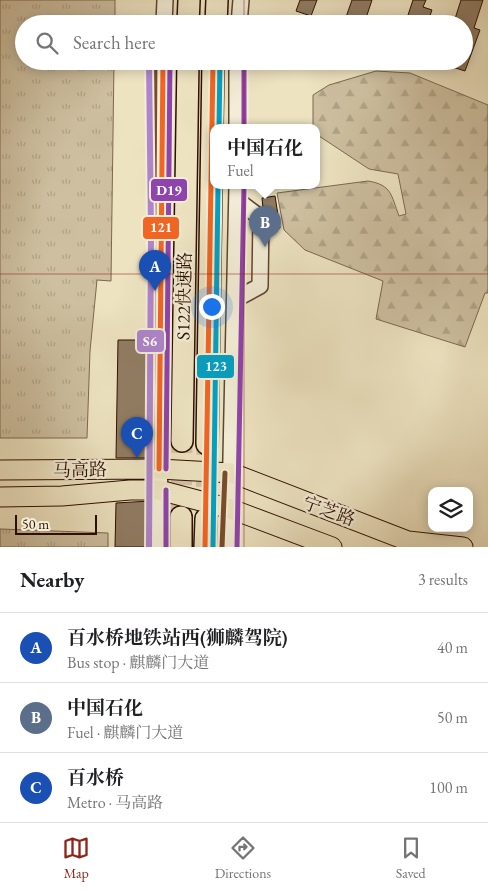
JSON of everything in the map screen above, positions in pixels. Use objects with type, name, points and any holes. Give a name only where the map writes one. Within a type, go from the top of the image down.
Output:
[{"type":"highway","points":[[188,15],[189,0]]},
{"type":"highway","points":[[216,15],[217,0]]},
{"type":"highway","name":"S122快速路","points":[[182,441],[188,70]]},
{"type":"highway","name":"S122快速路","points":[[212,124],[213,70]]},
{"type":"highway","name":"S122快速路","points":[[207,444],[211,189]]},
{"type":"highway","points":[[181,517],[181,547]]},
{"type":"highway","points":[[205,547],[206,519]]},
{"type":"main road","name":"马高路","points":[[0,470],[159,469],[232,473]]},
{"type":"main road","name":"宁芝路","points":[[232,473],[408,541],[458,546]]},
{"type":"main road","name":"马高路","points":[[0,497],[62,496],[130,490],[159,490],[231,509]]},
{"type":"main road","name":"宁芝路","points":[[231,509],[332,547]]},
{"type":"street","points":[[164,0],[164,15]]},
{"type":"street","points":[[240,15],[241,0]]},
{"type":"street","points":[[158,547],[163,70]]},
{"type":"street","points":[[237,70],[237,124]]},
{"type":"street","points":[[236,299],[260,286],[261,218],[237,193]]},
{"type":"street","points":[[229,547],[237,193]]},
{"type":"green space","points":[[0,0],[115,0],[115,15],[15,15],[15,70],[114,70],[111,281],[97,280],[90,351],[87,438],[0,438]]},
{"type":"green space","points":[[376,71],[410,73],[488,105],[488,293],[485,293],[465,347],[376,319],[383,281],[305,250],[284,230],[277,193],[320,189],[320,187],[368,181],[386,188],[390,192],[399,216],[406,214],[398,174],[369,169],[320,137],[320,124],[313,124],[313,95],[329,85]]},
{"type":"green space","points":[[0,529],[108,533],[108,547],[0,547]]},
{"type":"building","points":[[300,0],[317,0],[311,15],[296,11]]},
{"type":"building","points":[[352,0],[372,0],[367,15],[347,15]]},
{"type":"building","points":[[413,0],[426,0],[423,7],[432,10],[430,15],[408,15]]},
{"type":"building","points":[[461,0],[483,0],[474,28],[480,30],[473,49],[473,15],[456,15]]},
{"type":"building","points":[[275,196],[280,228],[270,229],[270,214],[263,208],[262,198]]},
{"type":"building","points":[[118,340],[151,340],[150,458],[116,458]]},
{"type":"building","points":[[150,501],[150,547],[115,547],[116,503]]},
{"type":"tunnel","points":[[181,517],[182,441]]},
{"type":"tunnel","points":[[206,519],[207,444]]},
{"type":"transit line","name":"S6","points":[[149,70],[151,234],[149,547]]},
{"type":"transit line","points":[[152,469],[155,70]]},
{"type":"transit line","name":"121","points":[[159,469],[163,70]]},
{"type":"transit line","name":"D19","points":[[166,469],[170,70]]},
{"type":"transit line","name":"121","points":[[212,124],[213,70]]},
{"type":"transit line","name":"123","points":[[219,124],[220,70]]},
{"type":"transit line","name":"D19","points":[[244,70],[244,124]]},
{"type":"transit line","name":"121","points":[[205,547],[211,189]]},
{"type":"transit line","name":"123","points":[[213,547],[218,189]]},
{"type":"transit line","name":"D19","points":[[237,547],[244,189]]},
{"type":"transit line","points":[[222,547],[225,473]]},
{"type":"transit line","name":"D19","points":[[166,490],[166,547]]},
{"type":"place","name":"中国石化","points":[[265,247]]},
{"type":"place","name":"百水桥地铁站西(狮麟驾院)","points":[[155,291]]},
{"type":"place","name":"百水桥","points":[[137,458]]}]
